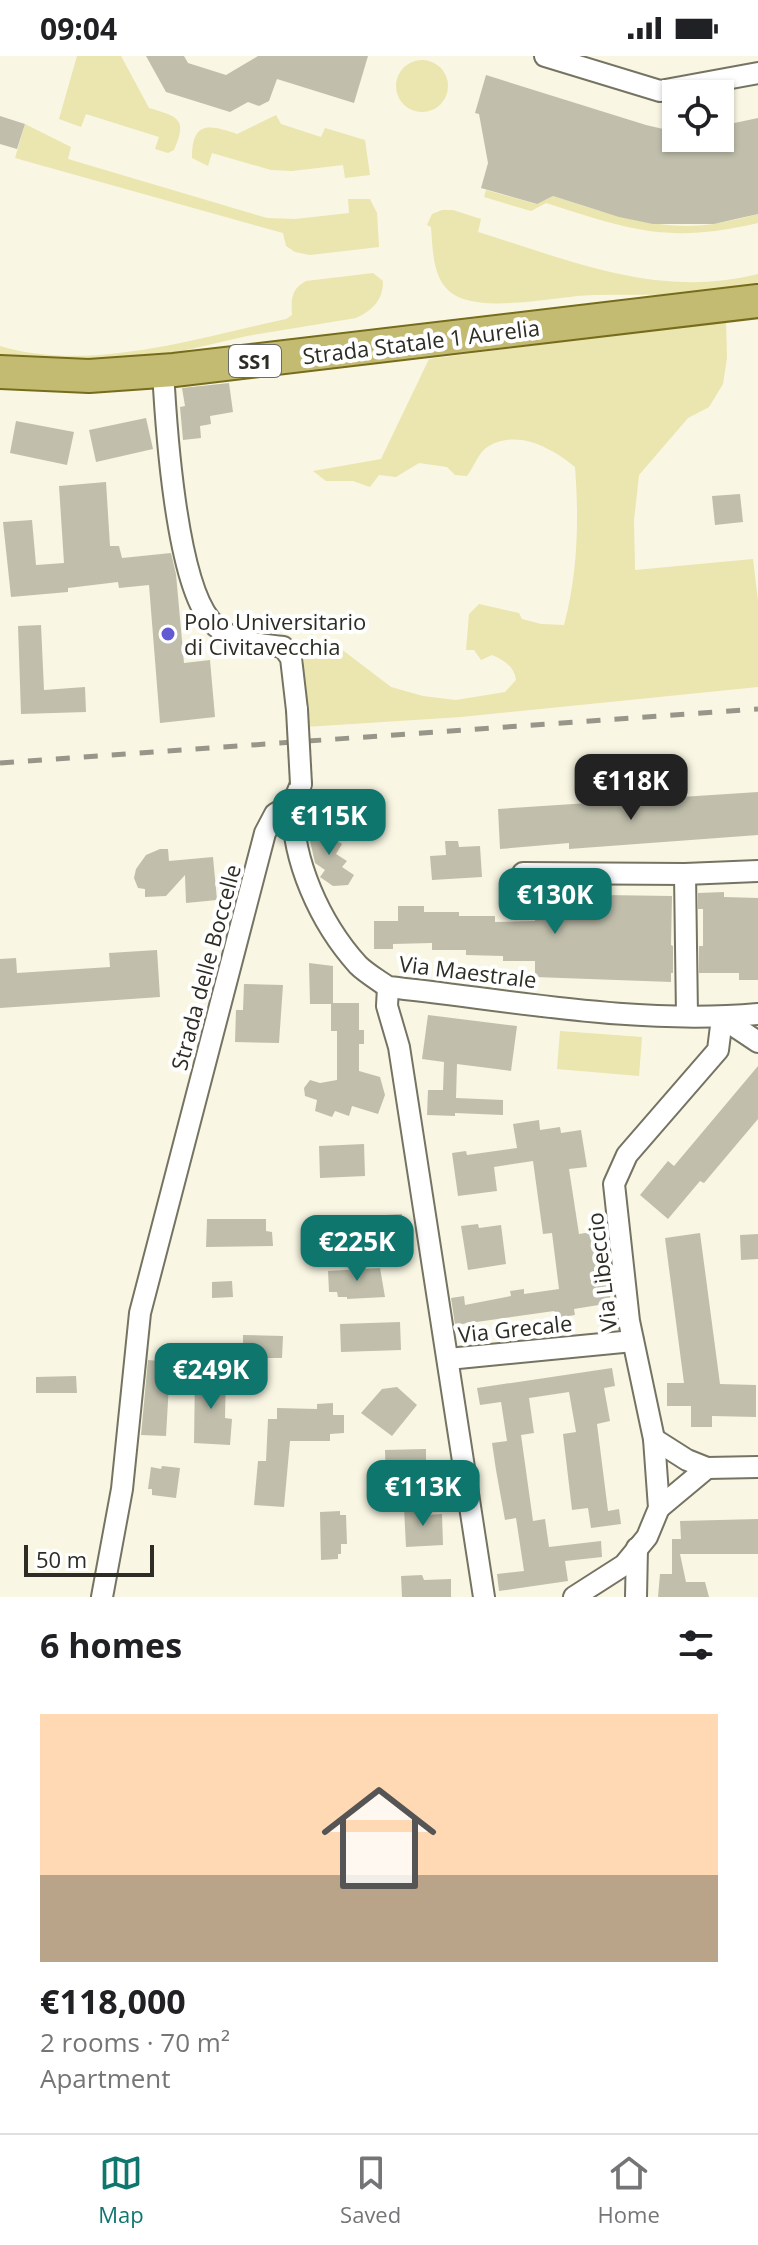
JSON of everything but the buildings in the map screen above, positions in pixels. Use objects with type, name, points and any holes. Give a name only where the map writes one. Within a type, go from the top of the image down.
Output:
[{"type":"main road","name":"Strada Statale 1 Aurelia","points":[[0,372],[89,376],[163,370],[758,301]]},
{"type":"street","points":[[545,56],[660,91],[758,73]]},
{"type":"street","points":[[163,370],[178,519],[192,586],[210,621],[223,631],[235,638],[283,647],[291,658],[297,710],[297,794]]},
{"type":"street","name":"Via Maestrale","points":[[297,794],[292,830],[299,859],[315,898],[359,966],[388,987],[606,1013],[722,1018],[758,1014]]},
{"type":"street","name":"Strada delle Boccelle","points":[[102,1597],[122,1489],[140,1313],[265,833],[275,814],[297,794]]},
{"type":"street","points":[[523,873],[758,871]]},
{"type":"street","points":[[685,874],[687,1016]]},
{"type":"street","points":[[388,987],[387,1006],[399,1047],[484,1597]]},
{"type":"street","points":[[722,1018],[758,1042]]},
{"type":"street","name":"Via Libeccio","points":[[659,1508],[654,1439],[633,1341],[614,1184],[627,1155],[718,1050],[722,1018]]},
{"type":"street","name":"Via Grecale","points":[[448,1359],[633,1341]]},
{"type":"street","points":[[654,1439],[687,1460],[707,1468],[758,1467]]},
{"type":"street","points":[[574,1597],[624,1565],[647,1537],[659,1508],[707,1468]]},
{"type":"street","points":[[636,1597],[637,1548]]},
{"type":"shaded area","points":[[77,56],[121,56],[149,108],[178,120],[180,131],[174,150],[168,153],[155,149],[159,137],[86,114],[81,127],[59,119]]},
{"type":"shaded area","points":[[422,60],[440,68],[448,86],[440,104],[422,112],[404,104],[396,86],[404,68]]},
{"type":"shaded area","points":[[276,115],[281,124],[321,137],[325,128],[365,140],[370,175],[345,178],[343,165],[292,171],[271,170],[212,153],[208,166],[192,158],[195,137],[204,128],[237,134]]},
{"type":"shaded area","points":[[25,124],[71,147],[68,159],[267,218],[295,219],[349,213],[348,199],[370,199],[377,213],[379,247],[310,255],[295,252],[286,246],[283,233],[15,158]]},
{"type":"shaded area","points":[[486,190],[536,204],[553,196],[652,223],[693,226],[758,214],[758,223],[699,233],[650,231],[546,203],[531,211],[484,197]]},
{"type":"shaded area","points":[[453,210],[481,219],[478,232],[582,265],[650,279],[685,282],[721,281],[758,274],[758,288],[696,294],[593,295],[501,303],[466,300],[446,288],[437,273],[431,227],[427,225],[432,214]]},
{"type":"shaded area","points":[[373,273],[383,281],[381,294],[372,308],[356,318],[247,336],[143,360],[0,362],[0,346],[70,356],[106,354],[180,343],[286,319],[292,315],[295,291],[306,281]]},
{"type":"shaded area","points":[[726,320],[727,358],[723,384],[709,407],[688,418],[639,475],[634,520],[635,570],[753,559],[758,601],[758,687],[461,717],[305,727],[304,656],[312,641],[332,642],[391,687],[423,696],[456,700],[505,692],[516,680],[511,667],[492,655],[481,660],[474,650],[466,650],[469,614],[479,604],[519,613],[522,619],[541,624],[564,625],[575,566],[577,526],[575,467],[556,453],[523,440],[500,441],[485,448],[467,476],[455,475],[447,467],[419,463],[396,477],[379,475],[370,487],[353,481],[326,481],[313,471],[381,459],[429,359]]},
{"type":"shaded area","points":[[560,1031],[642,1037],[639,1076],[557,1069]]},
{"type":"railway","points":[[0,763],[758,709]]},
{"type":"place","name":"Polo Universitario di Civitavecchia","points":[[168,634]]}]
